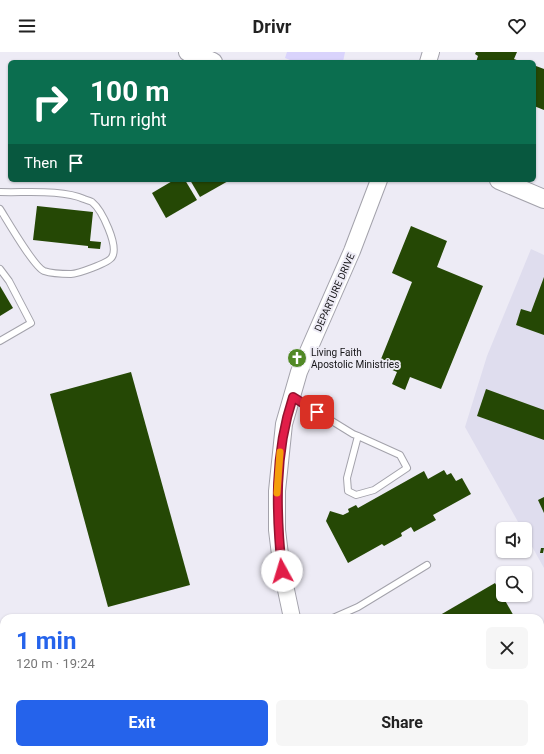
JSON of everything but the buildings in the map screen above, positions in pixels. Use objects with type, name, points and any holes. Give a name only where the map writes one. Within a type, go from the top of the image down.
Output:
[{"type":"main road","points":[[188,52],[208,60]]},
{"type":"main road","points":[[504,182],[544,198]]},
{"type":"street","name":"DEPARTURE DRIVE","points":[[291,614],[282,571],[277,530],[276,491],[284,424],[299,372],[352,251],[378,182]]},
{"type":"lane","points":[[0,192],[40,192],[82,198],[92,202],[100,212],[111,235],[114,250],[113,257],[108,262],[72,274],[43,270],[35,263],[0,209]]},
{"type":"lane","points":[[0,270],[9,281],[31,322],[0,341]]},
{"type":"lane","points":[[293,397],[358,436],[400,455],[407,468],[374,490],[356,496],[348,491],[347,478],[358,436]]},
{"type":"lane","points":[[342,614],[358,607],[428,565]]},
{"type":"shaded area","points":[[287,52],[345,52],[343,60],[290,60],[285,58]]},
{"type":"shaded area","points":[[531,249],[544,255],[544,568],[532,547],[532,522],[518,522],[465,427],[487,356]]},
{"type":"slow traffic","points":[[277,493],[280,452]]},
{"type":"place","name":"Living Faith Apostolic Ministries","points":[[297,358]]},
{"type":"route","points":[[282,571],[277,530],[276,491],[284,424],[293,397],[317,412]]}]
